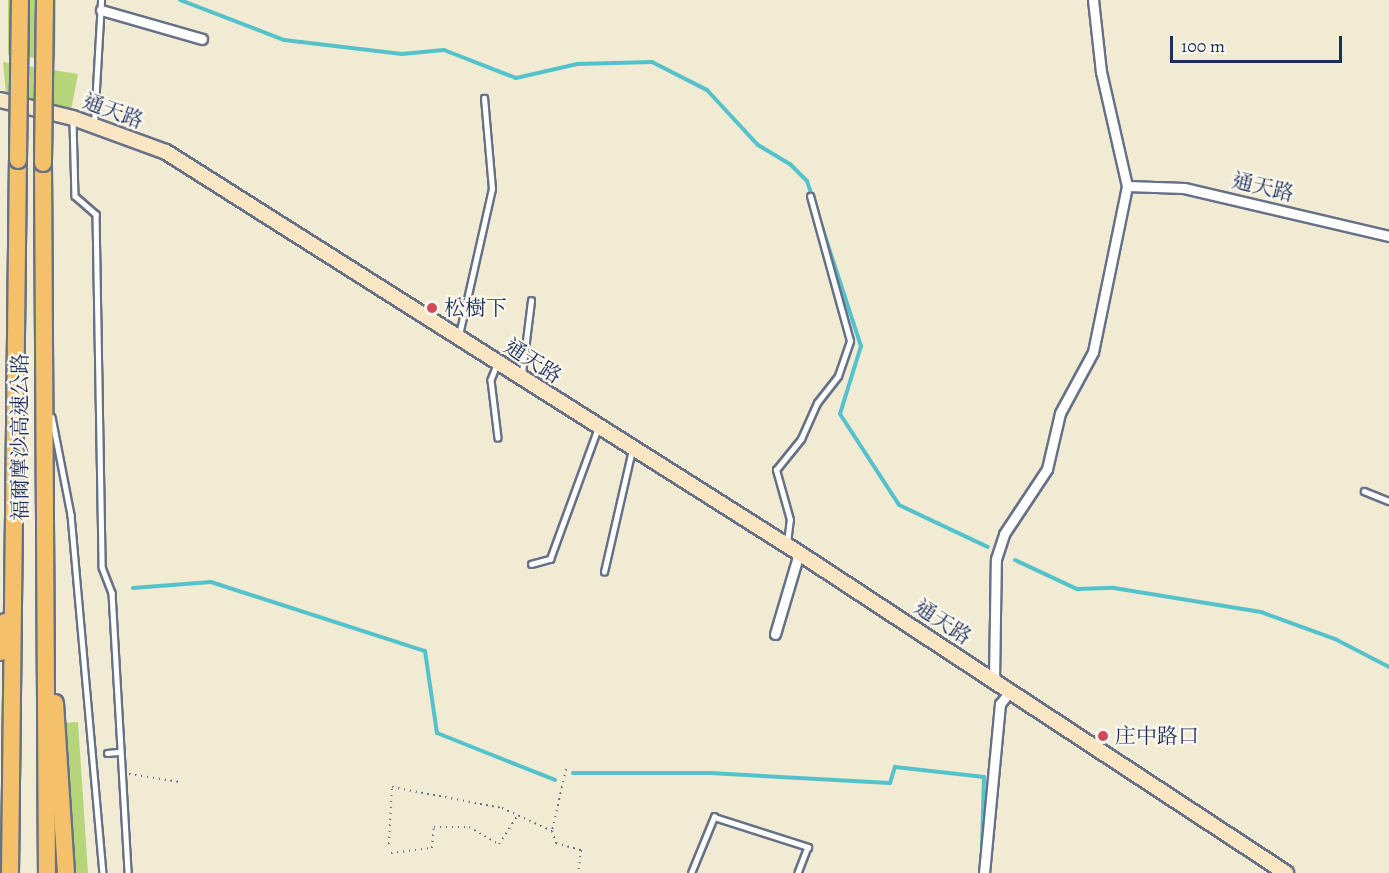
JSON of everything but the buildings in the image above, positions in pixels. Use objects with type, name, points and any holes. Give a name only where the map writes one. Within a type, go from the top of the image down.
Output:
[{"type":"highway","name":"福爾摩沙高速公路","points":[[10,873],[20,0]]},
{"type":"highway","name":"福爾摩沙高速公路","points":[[45,0],[42,365],[47,873]]},
{"type":"highway","points":[[43,534],[66,873]]},
{"type":"highway","points":[[0,652],[14,541]]},
{"type":"street","name":"通天路","points":[[994,680],[996,559],[1004,534],[1047,469],[1060,413],[1093,352],[1127,186],[1101,72],[1093,0]]},
{"type":"street","points":[[101,5],[202,39]]},
{"type":"street","name":"通天路","points":[[0,100],[73,118],[166,152],[498,362],[632,450],[800,553],[1286,873]]},
{"type":"street","name":"通天路","points":[[1127,186],[1184,188],[1389,236]]},
{"type":"street","points":[[775,634],[800,553]]},
{"type":"street","points":[[984,873],[1000,704],[1011,690]]},
{"type":"lane","points":[[94,126],[101,5]]},
{"type":"lane","points":[[459,338],[492,189],[484,99]]},
{"type":"lane","points":[[73,118],[75,196],[96,214],[102,567],[112,593],[118,752],[128,873]]},
{"type":"lane","points":[[787,545],[790,520],[776,470],[801,440],[817,403],[838,376],[850,341],[810,196]]},
{"type":"lane","points":[[523,378],[531,301]]},
{"type":"lane","points":[[498,362],[492,380],[498,438]]},
{"type":"lane","points":[[42,365],[71,515],[103,873]]},
{"type":"lane","points":[[531,564],[550,559],[598,428]]},
{"type":"lane","points":[[604,572],[632,450]]},
{"type":"lane","points":[[1364,491],[1389,501]]},
{"type":"lane","points":[[107,753],[118,752]]},
{"type":"lane","points":[[691,873],[714,817],[808,847],[798,873]]},
{"type":"path","points":[[566,768],[552,831],[556,843],[581,850],[578,873]]},
{"type":"path","points":[[120,774],[145,773],[180,782]]},
{"type":"path","points":[[389,844],[392,787],[518,815],[552,831]]},
{"type":"path","points":[[391,853],[432,848],[434,827],[469,827],[499,844],[518,815]]},
{"type":"green space","points":[[8,0],[56,0],[55,60],[8,55]]},
{"type":"green space","points":[[3,62],[78,74],[71,110],[6,93]]},
{"type":"green space","points":[[78,722],[88,873],[73,873],[63,723]]},
{"type":"waterway","points":[[180,0],[284,40],[402,54],[444,50],[516,78],[577,64],[652,62],[707,90],[758,145],[790,164],[807,181],[861,346],[840,414],[899,505],[988,547]]},
{"type":"waterway","points":[[1015,560],[1077,589],[1114,588],[1261,612],[1335,639],[1389,667]]},
{"type":"waterway","points":[[133,588],[211,582],[425,651],[437,733],[555,780]]},
{"type":"waterway","points":[[573,773],[710,773],[890,783],[895,767],[984,777],[982,847]]},
{"type":"place","name":"松樹下","points":[[432,308]]},
{"type":"place","name":"庄中路口","points":[[1103,736]]}]
